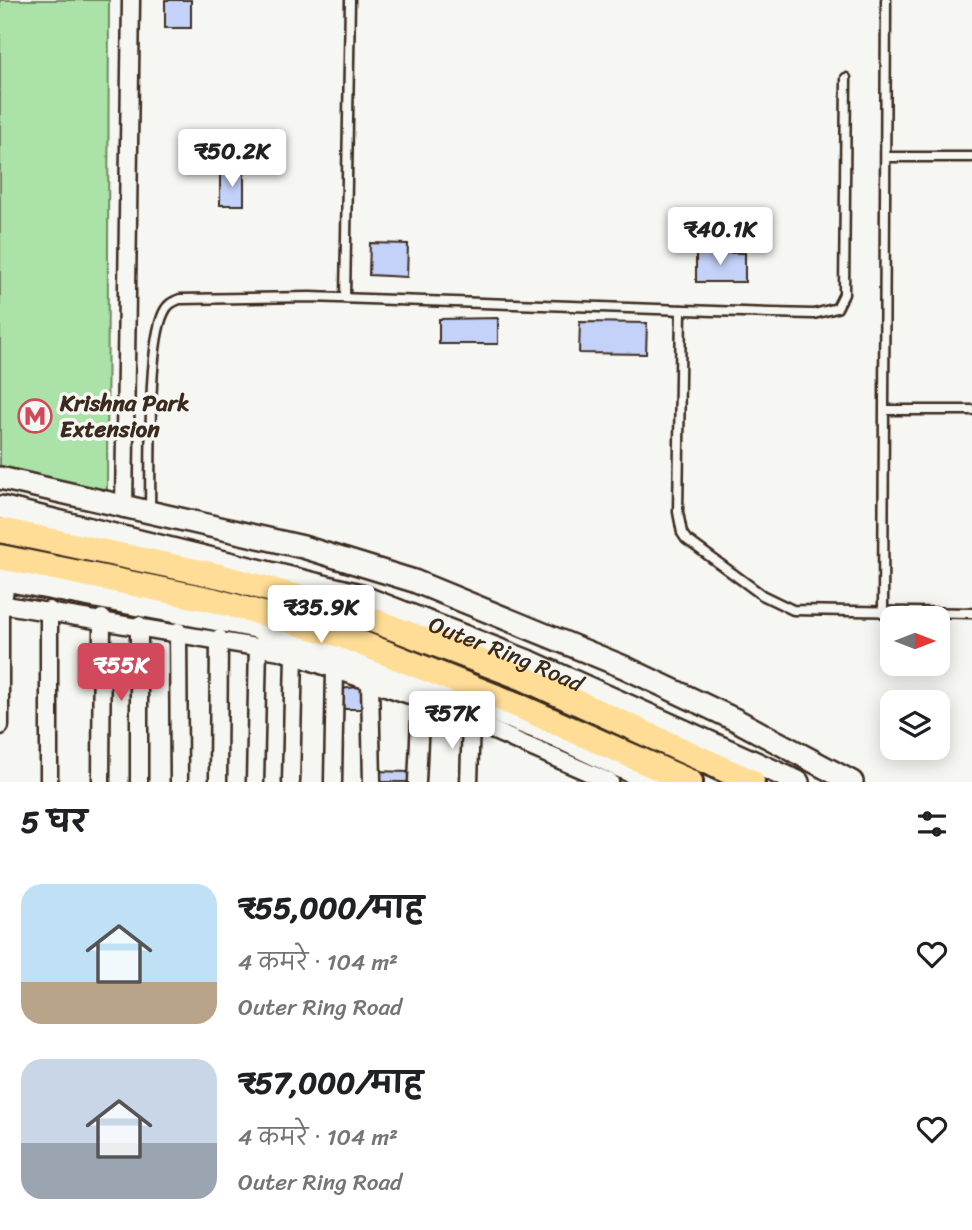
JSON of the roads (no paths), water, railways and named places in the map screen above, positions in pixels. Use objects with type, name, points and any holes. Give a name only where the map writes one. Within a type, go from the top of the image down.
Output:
[{"type":"main road","name":"Outer Ring Road","points":[[0,530],[220,576],[349,611],[524,678],[752,782]]},
{"type":"main road","name":"Outer Ring Road","points":[[1,572],[213,600],[344,636],[514,704],[690,782]]},
{"type":"street","points":[[124,509],[131,0]]},
{"type":"street","points":[[0,478],[124,509],[303,547],[414,581],[624,667],[736,720],[852,782]]},
{"type":"street","name":"Outer Ring Road","points":[[0,507],[356,594],[533,663],[799,782]]},
{"type":"street","points":[[0,726],[1,572],[256,627],[415,680],[552,734],[653,782]]},
{"type":"street","points":[[0,604],[219,638],[294,655],[421,699],[610,782]]},
{"type":"street","points":[[49,610],[49,782]]},
{"type":"street","points":[[101,782],[102,618]]},
{"type":"street","points":[[139,625],[139,782]]},
{"type":"street","points":[[178,631],[179,782]]},
{"type":"street","points":[[218,782],[219,638]]},
{"type":"street","points":[[255,782],[258,646]]},
{"type":"street","points":[[291,782],[294,655]]},
{"type":"street","points":[[333,782],[335,668]]},
{"type":"street","points":[[370,681],[372,782]]},
{"type":"street","points":[[417,782],[421,699]]},
{"type":"street","points":[[469,782],[471,720]]},
{"type":"lane","points":[[345,298],[350,0]]},
{"type":"lane","points":[[883,606],[886,0]]},
{"type":"lane","points":[[150,514],[155,351],[159,325],[171,302],[260,296],[814,314],[828,312],[843,302],[846,78]]},
{"type":"lane","points":[[886,156],[972,157]]},
{"type":"lane","points":[[681,310],[678,512],[682,533],[693,546],[780,606],[808,612],[880,612]]},
{"type":"lane","points":[[885,410],[972,410]]},
{"type":"lane","points":[[950,613],[972,613]]},
{"type":"place","name":"Krishna Park Extension","points":[[35,416]]}]
